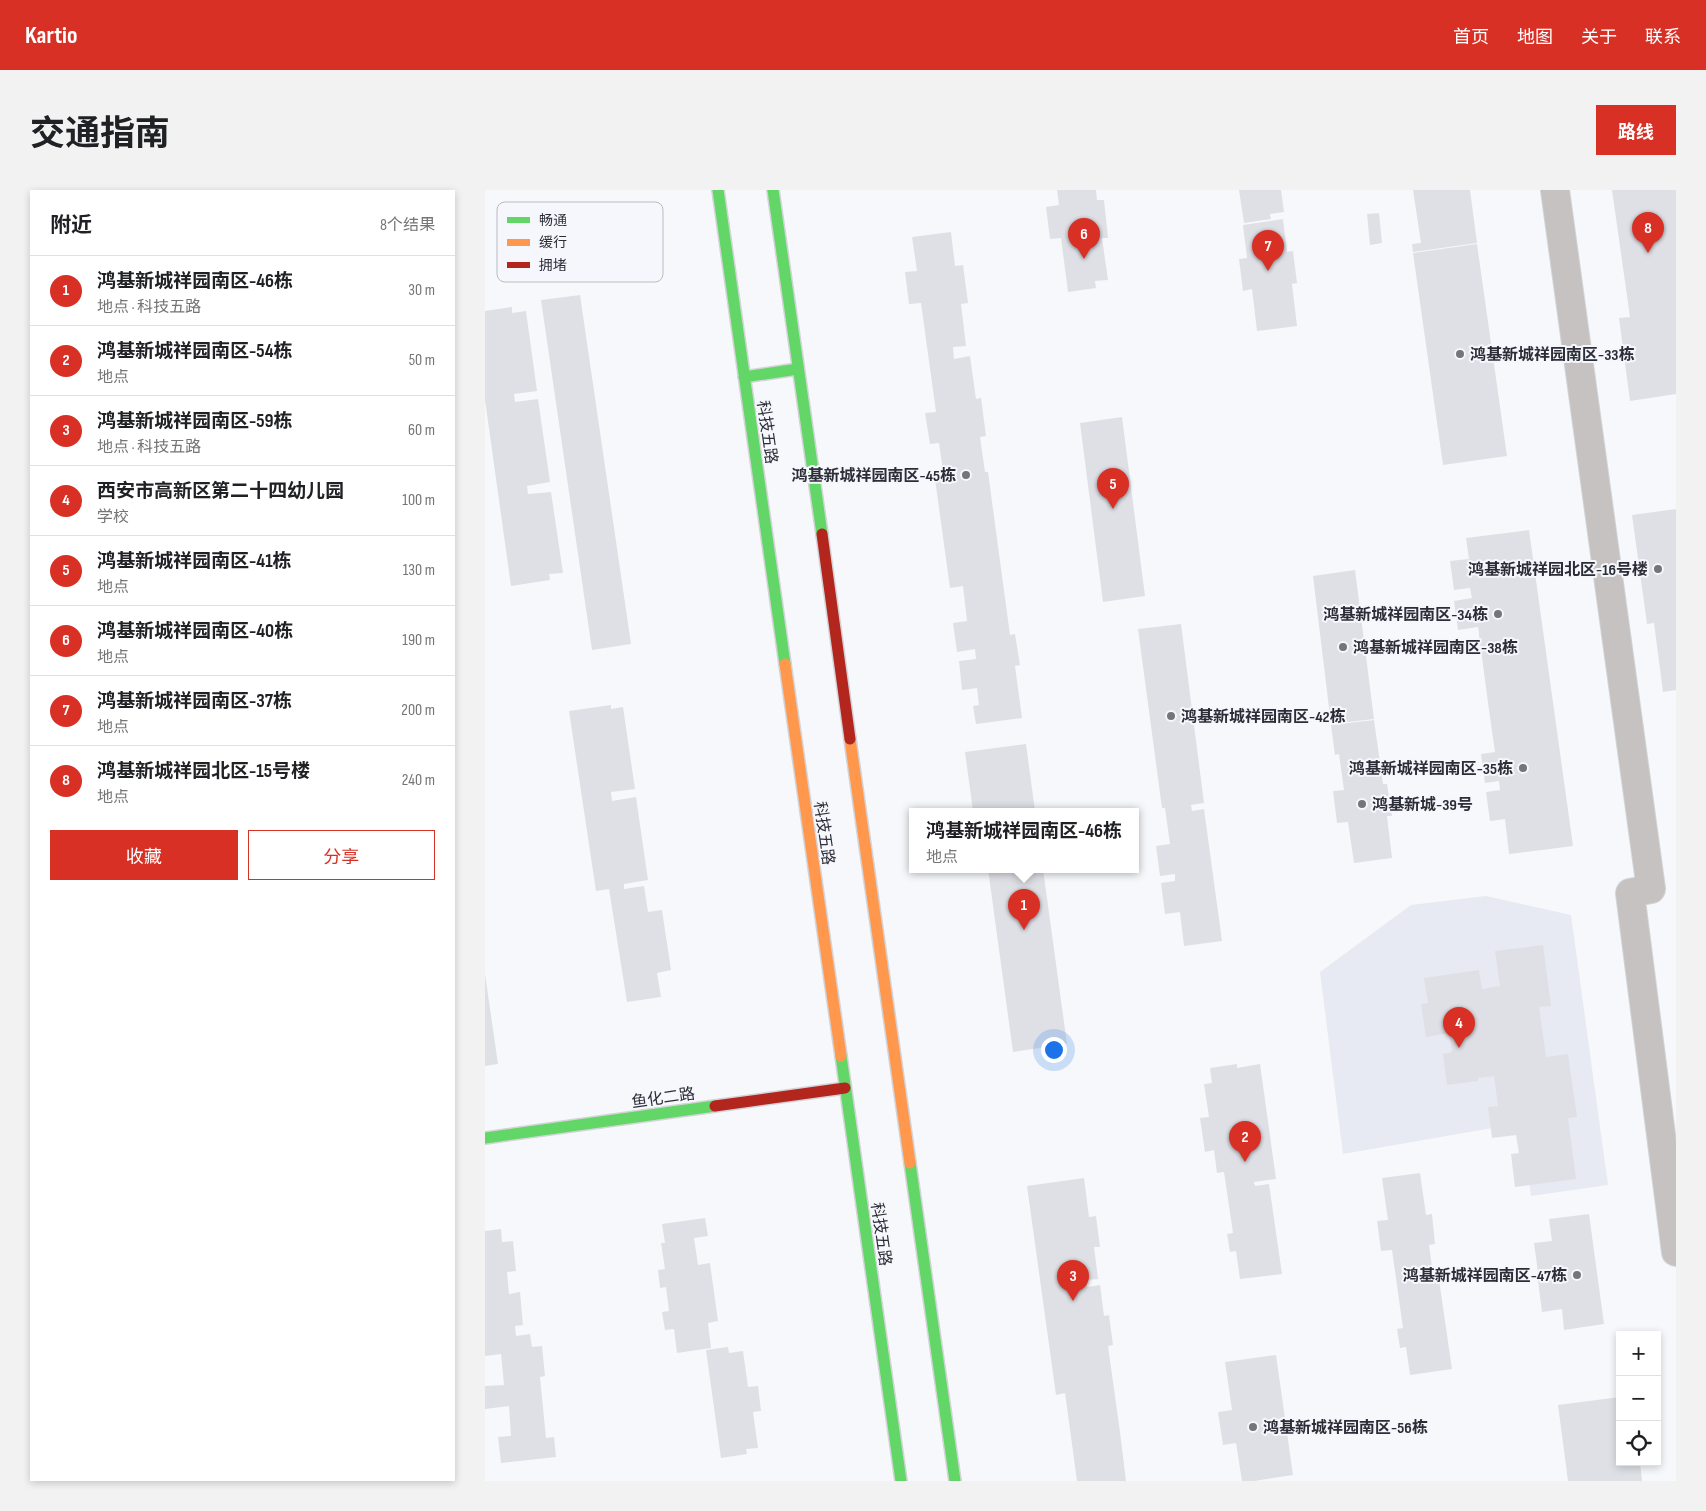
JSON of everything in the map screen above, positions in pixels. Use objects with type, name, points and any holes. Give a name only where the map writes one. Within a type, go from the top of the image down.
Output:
[{"type":"street","name":"科技五路","points":[[718,190],[901,1481]]},
{"type":"street","points":[[773,190],[955,1481]]},
{"type":"street","points":[[1555,190],[1651,890],[1630,893],[1676,1252]]},
{"type":"street","points":[[744,377],[798,369]]},
{"type":"street","name":"鱼化二路","points":[[485,1138],[845,1088]]},
{"type":"shaded area","points":[[1486,896],[1571,915],[1608,1185],[1531,1196],[1521,1123],[1343,1154],[1320,972],[1411,905]]},
{"type":"building","points":[[1057,190],[1096,190],[1097,200],[1104,200],[1108,238],[1102,238],[1108,280],[1095,281],[1096,288],[1068,292],[1061,238],[1050,239],[1046,207],[1059,205]]},
{"type":"building","points":[[1239,190],[1281,190],[1284,212],[1270,214],[1271,219],[1244,223]]},
{"type":"building","points":[[1413,190],[1470,190],[1477,243],[1413,252],[1412,244],[1421,243]]},
{"type":"building","points":[[1612,190],[1676,190],[1676,394],[1630,401],[1619,318],[1630,317]]},
{"type":"building","points":[[1379,213],[1382,243],[1370,245],[1367,214]]},
{"type":"building","points":[[1283,219],[1287,252],[1293,251],[1297,283],[1292,284],[1297,326],[1257,331],[1252,289],[1243,291],[1239,259],[1247,258],[1243,225]]},
{"type":"building","name":"鸿基新城祥园南区-45栋","points":[[951,232],[955,266],[963,265],[968,303],[961,304],[966,346],[953,347],[954,359],[970,356],[976,399],[981,398],[986,436],[980,437],[985,472],[988,472],[1010,635],[1015,634],[1020,665],[1015,666],[1022,718],[976,724],[973,706],[979,705],[977,688],[962,690],[959,661],[976,659],[975,649],[957,652],[953,623],[967,621],[963,586],[950,588],[935,479],[944,478],[939,443],[930,444],[925,413],[936,412],[921,303],[909,304],[905,272],[917,271],[912,237]]},
{"type":"building","name":"鸿基新城祥园南区-33栋","points":[[1477,244],[1507,456],[1443,465],[1413,253]]},
{"type":"building","points":[[580,295],[631,644],[592,650],[541,300]]},
{"type":"building","points":[[512,307],[512,313],[526,311],[537,391],[514,394],[515,402],[538,399],[550,482],[527,486],[528,494],[551,492],[563,573],[549,574],[550,580],[511,586],[485,400],[485,311]]},
{"type":"building","points":[[1122,417],[1145,596],[1103,602],[1080,423]]},
{"type":"building","name":"鸿基新城祥园北区-16号楼","points":[[1676,509],[1676,690],[1663,692],[1654,623],[1647,624],[1632,515]]},
{"type":"building","points":[[1529,530],[1573,846],[1509,854],[1505,819],[1490,821],[1486,792],[1500,790],[1499,781],[1485,783],[1481,754],[1495,752],[1478,627],[1458,630],[1454,601],[1472,598],[1470,588],[1454,590],[1450,561],[1469,559],[1466,538]]},
{"type":"building","name":"鸿基新城祥园南区-38栋","points":[[1355,570],[1374,719],[1331,724],[1313,576]]},
{"type":"building","name":"鸿基新城祥园南区-42栋","points":[[1181,624],[1204,803],[1191,805],[1192,811],[1204,809],[1222,941],[1184,946],[1180,912],[1165,914],[1161,883],[1175,881],[1175,874],[1160,876],[1156,846],[1170,844],[1165,808],[1162,808],[1138,629]]},
{"type":"building","points":[[611,705],[611,709],[623,707],[635,789],[611,792],[612,801],[636,797],[648,880],[624,884],[624,889],[644,886],[648,912],[662,910],[671,970],[657,973],[661,997],[627,1002],[609,889],[596,891],[569,711]]},
{"type":"building","name":"鸿基新城-39号","points":[[1374,720],[1383,784],[1387,784],[1392,816],[1387,816],[1392,858],[1354,863],[1348,822],[1337,823],[1333,791],[1344,790],[1339,754],[1335,755],[1331,725]]},
{"type":"building","points":[[1026,744],[1035,808],[973,808],[965,752]]},
{"type":"building","points":[[989,873],[1044,873],[1067,1044],[1013,1052]]},
{"type":"building","points":[[1543,945],[1551,1006],[1539,1007],[1546,1057],[1568,1054],[1577,1117],[1568,1118],[1576,1179],[1515,1187],[1511,1154],[1519,1153],[1516,1135],[1492,1138],[1488,1107],[1498,1106],[1494,1076],[1478,1078],[1478,1081],[1447,1085],[1443,1054],[1452,1052],[1449,1033],[1426,1037],[1421,1004],[1428,1003],[1424,978],[1479,970],[1482,989],[1500,986],[1495,951]]},
{"type":"building","points":[[485,974],[498,1064],[485,1066]]},
{"type":"building","points":[[1237,1064],[1237,1068],[1260,1064],[1276,1179],[1254,1182],[1255,1186],[1269,1184],[1282,1274],[1240,1279],[1236,1251],[1230,1252],[1227,1234],[1233,1233],[1224,1172],[1217,1173],[1214,1150],[1205,1152],[1200,1118],[1209,1117],[1204,1084],[1212,1083],[1210,1068]]},
{"type":"building","points":[[1420,1173],[1426,1215],[1432,1214],[1435,1244],[1429,1245],[1434,1281],[1439,1280],[1452,1369],[1410,1375],[1406,1347],[1400,1348],[1397,1329],[1403,1328],[1392,1250],[1381,1251],[1377,1221],[1388,1220],[1382,1178]]},
{"type":"building","points":[[1084,1178],[1089,1217],[1096,1216],[1100,1247],[1094,1247],[1098,1279],[1086,1280],[1087,1287],[1100,1285],[1104,1316],[1109,1315],[1113,1345],[1108,1346],[1126,1481],[1077,1481],[1065,1393],[1056,1395],[1027,1186]]},
{"type":"building","name":"鸿基新城祥园南区-47栋","points":[[1589,1214],[1604,1324],[1564,1330],[1562,1309],[1542,1312],[1538,1281],[1557,1279],[1556,1269],[1538,1272],[1534,1243],[1552,1241],[1549,1219]]},
{"type":"building","points":[[705,1218],[708,1236],[694,1238],[698,1265],[710,1263],[718,1321],[708,1323],[711,1348],[677,1353],[674,1329],[665,1330],[662,1312],[669,1311],[666,1287],[660,1288],[658,1270],[665,1269],[661,1243],[665,1243],[662,1224]]},
{"type":"building","points":[[501,1229],[502,1242],[513,1241],[516,1271],[507,1272],[509,1294],[520,1292],[523,1325],[515,1326],[516,1336],[530,1334],[532,1347],[542,1346],[545,1376],[540,1377],[546,1438],[554,1437],[556,1457],[501,1463],[498,1437],[511,1436],[509,1406],[485,1409],[485,1386],[504,1385],[501,1354],[485,1356],[485,1231]]},
{"type":"building","points":[[728,1347],[729,1353],[743,1351],[748,1387],[758,1386],[761,1411],[753,1412],[758,1448],[746,1449],[747,1454],[721,1458],[706,1350]]},
{"type":"building","name":"鸿基新城祥园南区-56栋","points":[[1276,1355],[1293,1475],[1242,1481],[1236,1443],[1223,1445],[1218,1412],[1232,1410],[1225,1362]]},
{"type":"building","points":[[1616,1398],[1616,1466],[1640,1466],[1642,1481],[1568,1481],[1558,1405]]},
{"type":"traffic: fast","points":[[718,190],[785,664]]},
{"type":"traffic: fast","points":[[773,190],[822,534]]},
{"type":"traffic: fast","points":[[744,377],[798,369]]},
{"type":"traffic: fast","points":[[841,1056],[901,1481]]},
{"type":"traffic: fast","points":[[485,1138],[715,1106]]},
{"type":"traffic: fast","points":[[910,1163],[955,1481]]},
{"type":"traffic: slow","points":[[785,664],[841,1056]]},
{"type":"traffic: slow","points":[[850,739],[910,1163]]},
{"type":"traffic: jam","points":[[822,534],[850,739]]},
{"type":"traffic: jam","points":[[715,1106],[845,1088]]},
{"type":"place","name":"鸿基新城祥园北区-15号楼","points":[[1648,253]]},
{"type":"place","name":"鸿基新城祥园南区-40栋","points":[[1084,259]]},
{"type":"place","name":"鸿基新城祥园南区-37栋","points":[[1268,271]]},
{"type":"place","name":"鸿基新城祥园南区-33栋","points":[[1460,354]]},
{"type":"place","name":"鸿基新城祥园南区-45栋","points":[[966,475]]},
{"type":"place","name":"鸿基新城祥园南区-41栋","points":[[1113,509]]},
{"type":"place","name":"鸿基新城祥园北区-16号楼","points":[[1658,569]]},
{"type":"place","name":"鸿基新城祥园南区-34栋","points":[[1498,614]]},
{"type":"place","name":"鸿基新城祥园南区-38栋","points":[[1343,647]]},
{"type":"place","name":"鸿基新城祥园南区-42栋","points":[[1171,716]]},
{"type":"place","name":"鸿基新城祥园南区-35栋","points":[[1523,768]]},
{"type":"place","name":"鸿基新城-39号","points":[[1362,804]]},
{"type":"place","name":"鸿基新城祥园南区-46栋","points":[[1024,930]]},
{"type":"place","name":"西安市高新区第二十四幼儿园","points":[[1459,1048]]},
{"type":"place","name":"鸿基新城祥园南区-54栋","points":[[1245,1162]]},
{"type":"place","name":"鸿基新城祥园南区-47栋","points":[[1577,1275]]},
{"type":"place","name":"鸿基新城祥园南区-59栋","points":[[1073,1301]]},
{"type":"place","name":"鸿基新城祥园南区-56栋","points":[[1253,1427]]}]
